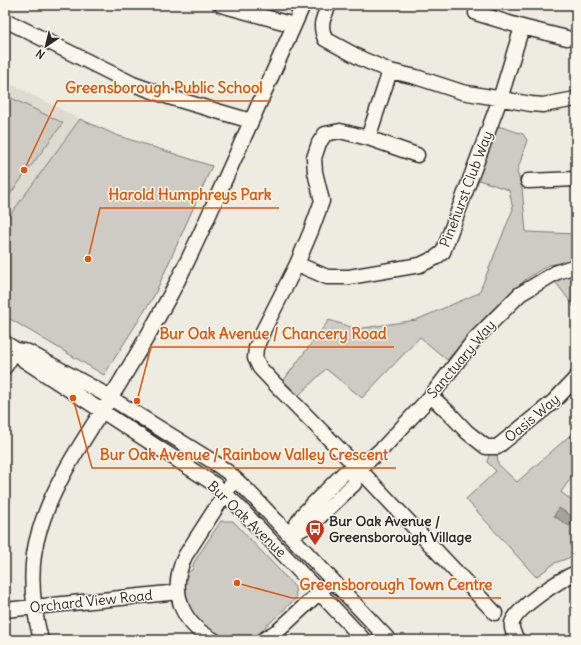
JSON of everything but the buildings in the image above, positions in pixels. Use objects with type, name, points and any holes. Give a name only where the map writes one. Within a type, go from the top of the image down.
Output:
[{"type":"street","points":[[221,5],[294,26]]},
{"type":"street","points":[[41,640],[34,607],[34,560],[38,533],[49,504],[67,467],[164,307],[206,220],[303,5]]},
{"type":"street","points":[[329,5],[321,21],[324,39],[362,59],[390,71],[416,77],[462,92],[531,104],[543,105],[576,99]]},
{"type":"street","points":[[476,13],[522,28],[567,38]]},
{"type":"street","points":[[5,20],[133,84],[168,97],[251,121]]},
{"type":"street","name":"Pinehurst Club Way","points":[[297,264],[327,277],[349,276],[420,265],[435,258],[443,252],[500,99],[522,28]]},
{"type":"street","points":[[368,138],[390,71]]},
{"type":"street","points":[[417,155],[368,138],[340,131],[332,131],[325,134],[318,143],[314,158],[315,172],[322,201],[297,264],[264,329],[256,348],[255,358],[260,368],[495,613]]},
{"type":"street","points":[[528,181],[576,179]]},
{"type":"street","name":"Sanctuary Way","points":[[277,547],[290,535],[303,514],[344,473],[359,470],[384,446],[431,396],[474,340],[520,294],[557,272],[576,266]]},
{"type":"street","points":[[5,368],[10,346]]},
{"type":"street","name":"Bur Oak Avenue","points":[[10,346],[28,352],[110,398],[212,461],[235,478],[389,640]]},
{"type":"street","name":"Bur Oak Avenue","points":[[10,346],[25,361],[214,484],[225,493],[364,640]]},
{"type":"street","name":"Oasis Way","points":[[431,396],[467,432],[486,447],[497,447],[553,402],[576,378]]},
{"type":"street","points":[[210,639],[188,620],[181,606],[178,592],[179,572],[185,556],[235,478]]},
{"type":"street","points":[[518,640],[512,629],[512,623],[518,613],[536,597],[576,573]]},
{"type":"street","points":[[263,640],[279,630],[332,580]]},
{"type":"street","name":"Orchard View Road","points":[[5,610],[178,592]]},
{"type":"shaded area","points":[[5,81],[80,119],[5,222]]},
{"type":"shaded area","points":[[5,95],[63,123],[5,201]]},
{"type":"shaded area","points":[[80,119],[116,135],[212,166],[154,296],[104,375],[5,316],[5,222]]},
{"type":"shaded area","points":[[498,126],[523,134],[527,140],[517,172],[522,188],[526,232],[576,234],[576,262],[548,265],[526,279],[488,314],[447,360],[420,337],[362,398],[326,369],[299,395],[283,381],[329,320],[357,329],[416,320],[479,293],[513,209],[509,190],[476,179]]},
{"type":"shaded area","points":[[572,275],[576,284],[576,311],[553,279]]},
{"type":"shaded area","points":[[576,430],[576,471],[561,492],[576,504],[576,555],[555,563],[536,577],[466,499],[496,471],[487,462],[490,452],[497,453],[498,464],[517,482]]},
{"type":"shaded area","points":[[559,508],[575,518],[569,526],[554,516]]},
{"type":"shaded area","points":[[221,521],[233,521],[295,587],[296,598],[265,626],[267,630],[262,636],[250,640],[227,640],[217,638],[189,612],[182,579],[192,570],[194,562]]},
{"type":"place","name":"Greensborough Public School","points":[[24,170]]},
{"type":"place","name":"Harold Humphreys Park","points":[[88,259]]},
{"type":"place","name":"Bur Oak Avenue / Rainbow Valley Crescent","points":[[73,398]]},
{"type":"place","name":"Bur Oak Avenue / Chancery Road","points":[[137,401]]},
{"type":"place","name":"Bur Oak Avenue / Greensborough Village","points":[[315,546]]},
{"type":"place","name":"Greensborough Town Centre","points":[[237,583]]}]
